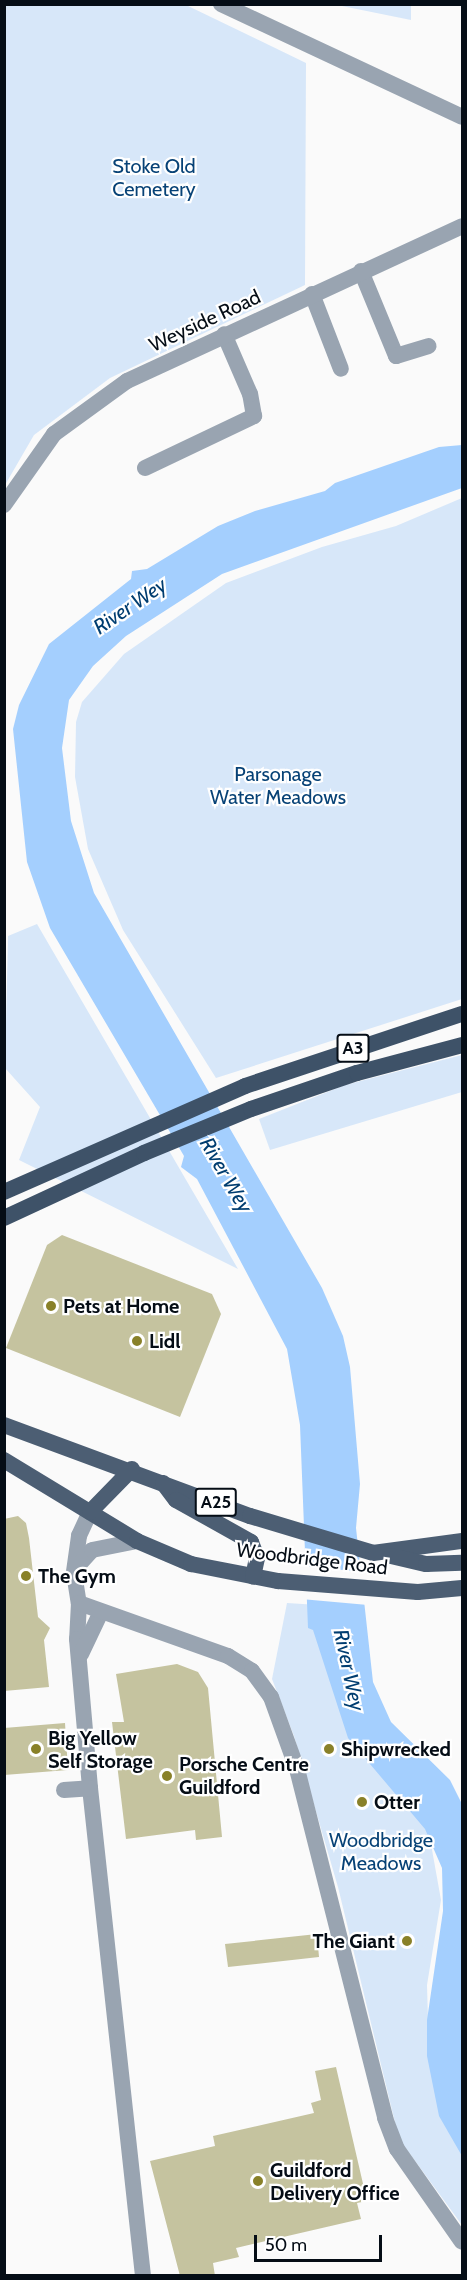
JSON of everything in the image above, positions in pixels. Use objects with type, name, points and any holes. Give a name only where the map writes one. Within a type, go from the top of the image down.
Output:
[{"type":"highway","name":"A3","points":[[4,1192],[133,1132],[244,1086],[462,1014]]},
{"type":"highway","name":"A3","points":[[4,1218],[144,1152],[252,1110],[357,1073],[462,1045]]},
{"type":"main road","name":"Woodbridge Road","points":[[4,1425],[132,1469],[300,1532],[380,1554],[462,1541]]},
{"type":"main road","name":"Woodbridge Road","points":[[4,1460],[137,1541],[191,1564],[301,1582],[418,1592],[462,1588]]},
{"type":"main road","points":[[90,1512],[132,1469]]},
{"type":"main road","name":"A25","points":[[160,1480],[176,1500],[252,1542],[257,1558],[254,1576]]},
{"type":"main road","name":"A25","points":[[380,1554],[462,1552]]},
{"type":"main road","name":"A25","points":[[380,1554],[426,1564],[462,1563]]},
{"type":"street","points":[[221,4],[462,117]]},
{"type":"street","name":"Weyside Road","points":[[4,505],[38,452],[80,413],[127,381],[224,334],[462,226]]},
{"type":"street","points":[[361,271],[396,356],[428,346]]},
{"type":"street","points":[[312,294],[341,369]]},
{"type":"street","points":[[145,468],[254,416],[250,394],[224,334]]},
{"type":"street","points":[[90,1512],[79,1536],[74,1573],[79,1603],[75,1614],[90,1788],[143,2276]]},
{"type":"street","points":[[380,1554],[462,1532]]},
{"type":"street","points":[[74,1573],[82,1556],[92,1550],[137,1541]]},
{"type":"street","points":[[79,1603],[100,1614],[228,1656],[252,1671],[271,1697],[297,1769],[385,2118],[397,2149],[462,2242]]},
{"type":"street","points":[[80,1657],[100,1614]]},
{"type":"street","points":[[64,1790],[90,1788]]},
{"type":"street","points":[[445,2219],[462,2227]]},
{"type":"green space","name":"Stoke Old Cemetery","points":[[5,4],[186,5],[306,63],[305,285],[110,378],[34,435],[5,485]]},
{"type":"green space","points":[[337,5],[411,5],[411,20]]},
{"type":"green space","name":"Parsonage Water Meadows","points":[[462,498],[462,999],[216,1078],[123,930],[88,849],[75,777],[76,722],[82,702],[124,654],[226,583],[322,547],[396,526]]},
{"type":"green space","points":[[37,924],[238,1269],[19,1160],[40,1107],[5,1068],[8,936]]},
{"type":"green space","points":[[462,1055],[462,1092],[270,1150],[259,1119],[345,1085]]},
{"type":"green space","name":"Woodbridge Meadows","points":[[287,1603],[318,1605],[394,1780],[429,1833],[441,1900],[427,1985],[429,2053],[462,2148],[462,2225],[399,2139],[338,1887],[294,1736],[272,1679]]},
{"type":"water","name":"River Wey","points":[[462,445],[462,488],[222,574],[126,636],[93,666],[69,700],[62,748],[71,821],[94,893],[322,1288],[343,1336],[350,1367],[360,1484],[356,1528],[373,1682],[391,1722],[450,1780],[462,1804],[462,2156],[439,2116],[427,2056],[427,2020],[443,1911],[442,1868],[425,1829],[348,1738],[313,1630],[308,1628],[300,1425],[287,1349],[197,1179],[181,1167],[184,1156],[50,928],[27,862],[13,729],[19,705],[49,644],[131,579],[132,571],[147,569],[218,526],[255,511],[325,491],[335,483],[439,447]]},
{"type":"pier","points":[[300,1566],[364,1572],[368,1605],[301,1599]]},
{"type":"building","name":"Lidl","points":[[62,1235],[212,1294],[221,1314],[180,1417],[6,1348],[47,1245]]},
{"type":"building","points":[[18,1516],[26,1523],[29,1538],[38,1617],[50,1628],[44,1640],[49,1687],[4,1691],[4,1519]]},
{"type":"building","name":"Porsche Centre Guildford","points":[[177,1664],[198,1672],[208,1688],[222,1837],[196,1840],[195,1830],[126,1839],[112,1722],[124,1722],[116,1674]]},
{"type":"building","name":"Big Yellow Self Storage","points":[[65,1723],[68,1770],[4,1775],[4,1728]]},
{"type":"building","points":[[317,1934],[319,1957],[228,1967],[225,1944]]},
{"type":"building","name":"Guildford Delivery Office","points":[[336,2067],[367,2201],[357,2203],[361,2219],[236,2248],[239,2257],[213,2263],[215,2276],[180,2276],[150,2161],[215,2146],[213,2136],[314,2113],[311,2103],[321,2100],[315,2071]]},
{"type":"place","name":"Pets at Home","points":[[51,1306]]},
{"type":"place","name":"Lidl","points":[[137,1341]]},
{"type":"place","name":"The Gym","points":[[26,1576]]},
{"type":"place","name":"Big Yellow Self Storage","points":[[36,1749]]},
{"type":"place","name":"Shipwrecked","points":[[329,1749]]},
{"type":"place","name":"Porsche Centre Guildford","points":[[167,1776]]},
{"type":"place","name":"Otter","points":[[362,1802]]},
{"type":"place","name":"The Giant","points":[[407,1941]]},
{"type":"place","name":"Guildford Delivery Office","points":[[258,2181]]}]
